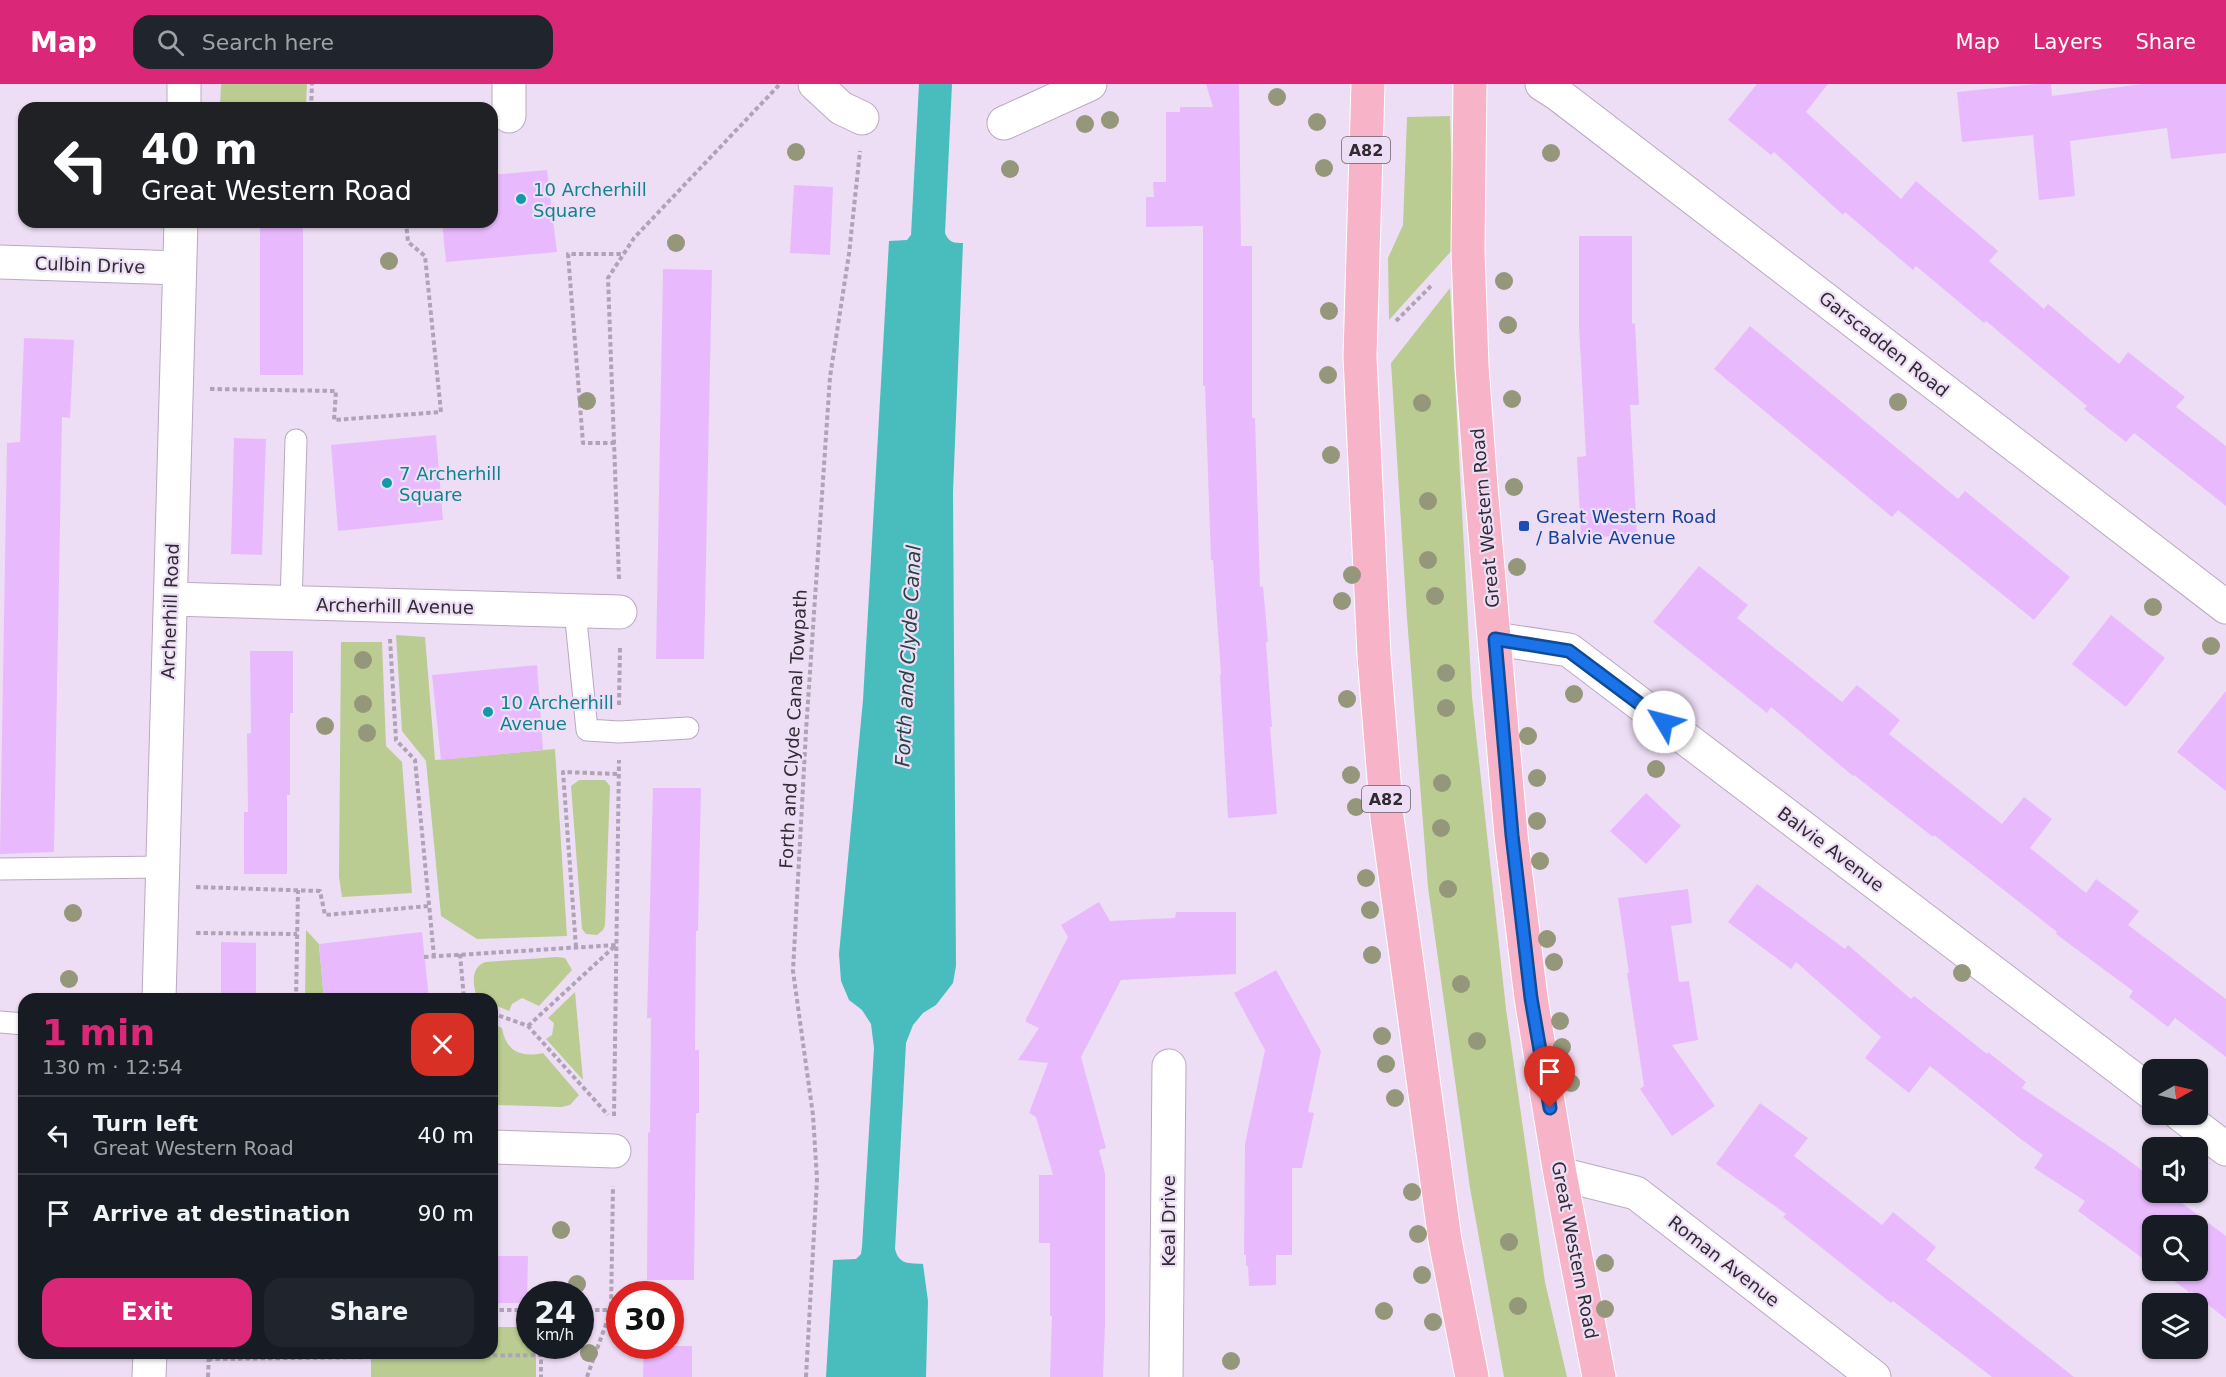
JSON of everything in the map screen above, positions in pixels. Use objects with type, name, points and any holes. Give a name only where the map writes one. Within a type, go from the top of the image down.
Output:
[{"type":"main road","name":"A82","points":[[1368,84],[1360,357],[1374,656],[1387,817],[1445,1240],[1472,1377]]},
{"type":"main road","name":"Great Western Road","points":[[1470,84],[1468,250],[1475,410],[1514,859],[1531,998],[1560,1174],[1599,1377]]},
{"type":"street","points":[[184,84],[184,102]]},
{"type":"street","points":[[509,84],[509,116]]},
{"type":"street","points":[[814,84],[840,108],[862,118]]},
{"type":"street","points":[[1004,123],[1090,84]]},
{"type":"street","name":"Garscadden Road","points":[[1542,84],[2226,607]]},
{"type":"street","name":"Archerhill Road","points":[[159,993],[181,228]]},
{"type":"street","name":"Culbin Drive","points":[[0,262],[180,268]]},
{"type":"street","name":"Archerhill Avenue","points":[[171,599],[620,612]]},
{"type":"street","name":"Balvie Avenue","points":[[1495,639],[1569,651],[2142,1085]]},
{"type":"street","name":"Keal Drive","points":[[1166,1377],[1170,1066]]},
{"type":"street","points":[[2194,1125],[2226,1149]]},
{"type":"street","points":[[498,1147],[614,1137]]},
{"type":"street","name":"Roman Avenue","points":[[1560,1174],[1636,1193],[1874,1377]]},
{"type":"street","points":[[149,1377],[150,1359]]},
{"type":"lane","points":[[291,603],[296,440]]},
{"type":"lane","points":[[575,610],[587,730],[619,732],[688,728]]},
{"type":"lane","points":[[0,869],[163,876]]},
{"type":"lane","points":[[0,1022],[18,1024]]},
{"type":"path","points":[[311,102],[312,84]]},
{"type":"path","name":"Forth and Clyde Canal Towpath","points":[[807,1377],[817,1179],[813,1115],[793,971],[806,731],[830,377],[849,254],[862,118]]},
{"type":"path","points":[[176,389],[336,391],[334,420],[441,412],[425,256],[408,242],[407,228]]},
{"type":"path","points":[[1360,357],[1468,250]]},
{"type":"path","points":[[615,443],[583,443],[568,254],[624,254]]},
{"type":"path","points":[[388,606],[396,740],[415,760],[434,956]]},
{"type":"path","points":[[576,947],[563,772],[618,774]]},
{"type":"path","points":[[163,876],[320,891],[325,915],[429,906]]},
{"type":"path","points":[[296,993],[298,890]]},
{"type":"path","points":[[161,933],[297,934]]},
{"type":"path","points":[[424,957],[616,945],[528,1026]]},
{"type":"path","points":[[460,954],[463,993]]},
{"type":"path","points":[[498,1015],[528,1026],[614,1137]]},
{"type":"path","points":[[498,1310],[516,1310]]},
{"type":"path","points":[[498,1355],[541,1355],[541,1377]]},
{"type":"path","points":[[208,1359],[208,1377]]},
{"type":"shaded area","points":[[221,84],[307,84],[306,102],[220,102]]},
{"type":"shaded area","points":[[1450,116],[1454,248],[1389,320],[1388,258],[1403,225],[1407,117]]},
{"type":"shaded area","points":[[1450,288],[1472,697],[1506,1009],[1545,1282],[1567,1377],[1504,1377],[1470,1188],[1428,887],[1407,618],[1391,363]]},
{"type":"shaded area","points":[[396,635],[425,637],[435,760],[555,749],[567,936],[477,939],[441,916],[426,761],[402,731]]},
{"type":"shaded area","points":[[341,642],[382,642],[386,746],[402,762],[412,893],[342,897],[339,877]]},
{"type":"shaded area","points":[[579,780],[605,780],[610,786],[605,925],[597,935],[586,934],[582,929],[571,786]]},
{"type":"shaded area","points":[[306,930],[319,944],[323,993],[305,993]]},
{"type":"shaded area","points":[[557,957],[565,958],[572,970],[539,1006],[522,998],[512,1004],[509,1011],[498,1006],[498,993],[476,993],[475,973],[477,968],[485,962]]},
{"type":"shaded area","points":[[575,992],[583,1080],[546,1039],[552,1035],[554,1023],[548,1018]]},
{"type":"shaded area","points":[[498,1026],[502,1028],[507,1042],[515,1051],[527,1054],[543,1053],[579,1095],[570,1105],[561,1107],[498,1105]]},
{"type":"shaded area","points":[[498,1327],[516,1327],[516,1359],[536,1359],[536,1377],[371,1377],[371,1359],[498,1359]]},
{"type":"water","name":"Forth and Clyde Canal","points":[[919,84],[952,84],[945,233],[952,242],[963,243],[953,492],[956,966],[953,983],[936,1005],[923,1013],[913,1025],[906,1043],[895,1249],[902,1261],[923,1264],[928,1301],[926,1377],[826,1377],[833,1260],[856,1259],[861,1254],[862,1247],[874,1048],[871,1024],[862,1010],[849,1000],[841,981],[839,954],[863,700],[889,241],[907,240],[911,235]]},
{"type":"building","points":[[1206,84],[1239,84],[1241,246],[1252,246],[1252,418],[1255,418],[1260,587],[1263,586],[1268,642],[1266,642],[1272,727],[1270,727],[1277,814],[1228,818],[1221,675],[1213,560],[1211,560],[1205,386],[1203,386],[1203,226],[1146,227],[1146,197],[1154,197],[1153,182],[1166,182],[1166,112],[1180,112],[1180,107],[1213,107]]},
{"type":"building","points":[[1757,84],[1828,84],[1806,112],[1901,199],[1916,181],[1998,251],[1989,261],[2044,309],[2048,304],[2119,364],[2128,352],[2185,397],[2176,407],[2226,446],[2226,506],[2134,433],[2126,442],[2084,409],[2087,406],[1986,321],[1984,323],[1916,266],[1913,270],[1845,212],[1843,215],[1774,152],[1771,155],[1728,120]]},
{"type":"building","points":[[2051,84],[2052,96],[2142,84],[2226,84],[2226,153],[2171,159],[2167,128],[2070,141],[2075,196],[2039,200],[2033,135],[1962,142],[1957,92]]},
{"type":"building","name":"10 Archerhill Square","points":[[547,170],[557,252],[446,262],[443,228],[498,228],[498,174]]},
{"type":"building","points":[[794,185],[833,187],[830,255],[790,253]]},
{"type":"building","points":[[260,228],[303,228],[303,375],[260,375]]},
{"type":"building","points":[[1579,236],[1632,236],[1632,324],[1635,323],[1639,405],[1630,405],[1637,535],[1581,538],[1577,457],[1586,456],[1579,326]]},
{"type":"building","points":[[663,269],[712,270],[704,659],[656,659]]},
{"type":"building","points":[[1750,326],[1958,499],[1965,491],[2070,577],[2034,620],[1898,510],[1892,517],[1714,369]]},
{"type":"building","points":[[24,338],[74,340],[70,418],[62,417],[54,852],[0,854],[7,443],[20,442]]},
{"type":"building","name":"7 Archerhill Square","points":[[436,435],[443,520],[338,531],[331,445]]},
{"type":"building","points":[[234,438],[266,439],[262,555],[231,554]]},
{"type":"building","points":[[1699,566],[1748,605],[1737,618],[1842,702],[1857,685],[1900,720],[1889,734],[2002,824],[2024,797],[2052,819],[2030,848],[2086,893],[2096,879],[2139,911],[2128,925],[2226,999],[2226,1057],[2175,1018],[2168,1027],[2129,997],[2133,991],[2056,934],[2057,932],[1934,835],[1933,837],[1853,776],[1771,707],[1767,713],[1653,622]]},
{"type":"building","points":[[2111,615],[2165,658],[2126,707],[2072,664]]},
{"type":"building","points":[[250,651],[293,651],[290,795],[287,795],[287,874],[244,874],[244,812],[248,812],[247,734],[251,733]]},
{"type":"building","name":"10 Archerhill Avenue","points":[[537,665],[543,750],[441,760],[432,675]]},
{"type":"building","points":[[2226,691],[2226,791],[2177,752]]},
{"type":"building","points":[[653,788],[701,788],[698,931],[696,931],[695,1050],[699,1050],[699,1113],[696,1113],[694,1280],[647,1280],[651,1018],[647,1018]]},
{"type":"building","points":[[1646,793],[1681,826],[1646,864],[1610,831]]},
{"type":"building","points":[[1757,884],[1845,949],[1848,945],[1911,999],[1914,996],[1987,1054],[1988,1052],[2026,1082],[2022,1088],[2142,1170],[2142,1203],[2182,1203],[2198,1215],[2142,1215],[2142,1258],[2078,1211],[2085,1201],[2034,1168],[2043,1155],[1930,1066],[1909,1093],[1865,1058],[1881,1037],[1796,962],[1791,969],[1728,922]]},
{"type":"building","points":[[1688,889],[1692,923],[1671,926],[1679,982],[1689,981],[1698,1040],[1672,1045],[1715,1106],[1672,1136],[1640,1089],[1644,1086],[1618,898]]},
{"type":"building","points":[[1099,902],[1110,921],[1175,918],[1176,912],[1236,912],[1236,974],[1121,980],[1081,1057],[1106,1148],[1099,1150],[1105,1173],[1103,1377],[1050,1377],[1052,1316],[1050,1316],[1050,1243],[1039,1243],[1039,1175],[1053,1175],[1036,1117],[1029,1113],[1048,1063],[1018,1060],[1039,1028],[1026,1022],[1026,1019],[1068,937],[1061,925]]},
{"type":"building","points":[[422,932],[428,993],[323,993],[319,944]]},
{"type":"building","points":[[221,942],[256,943],[256,993],[221,993]]},
{"type":"building","points":[[1276,970],[1321,1051],[1308,1112],[1314,1113],[1302,1168],[1292,1168],[1292,1255],[1276,1255],[1276,1285],[1249,1286],[1248,1266],[1246,1266],[1246,1255],[1244,1255],[1245,1144],[1265,1050],[1234,993]]},
{"type":"building","points":[[1760,1103],[1808,1138],[1794,1156],[1882,1225],[1893,1212],[1936,1247],[1926,1260],[2074,1377],[1992,1377],[1893,1301],[1891,1303],[1783,1217],[1786,1214],[1716,1164]]},
{"type":"building","points":[[2208,1223],[2226,1236],[2226,1319],[2208,1305],[2208,1293],[2191,1291],[2190,1293],[2174,1281],[2208,1281]]},
{"type":"building","points":[[498,1256],[528,1256],[527,1281],[516,1281],[516,1303],[498,1303]]},
{"type":"building","points":[[684,1346],[692,1346],[692,1377],[643,1377],[644,1359],[684,1359]]},
{"type":"place","name":"10 Archerhill Square","points":[[521,199]]},
{"type":"place","name":"7 Archerhill Square","points":[[387,483]]},
{"type":"place","name":"Great Western Road / Balvie Avenue","points":[[1524,526]]},
{"type":"place","name":"10 Archerhill Avenue","points":[[488,712]]},
{"type":"route","points":[[1550,1108],[1531,998],[1512,835],[1495,639],[1569,651],[1664,722]]}]
